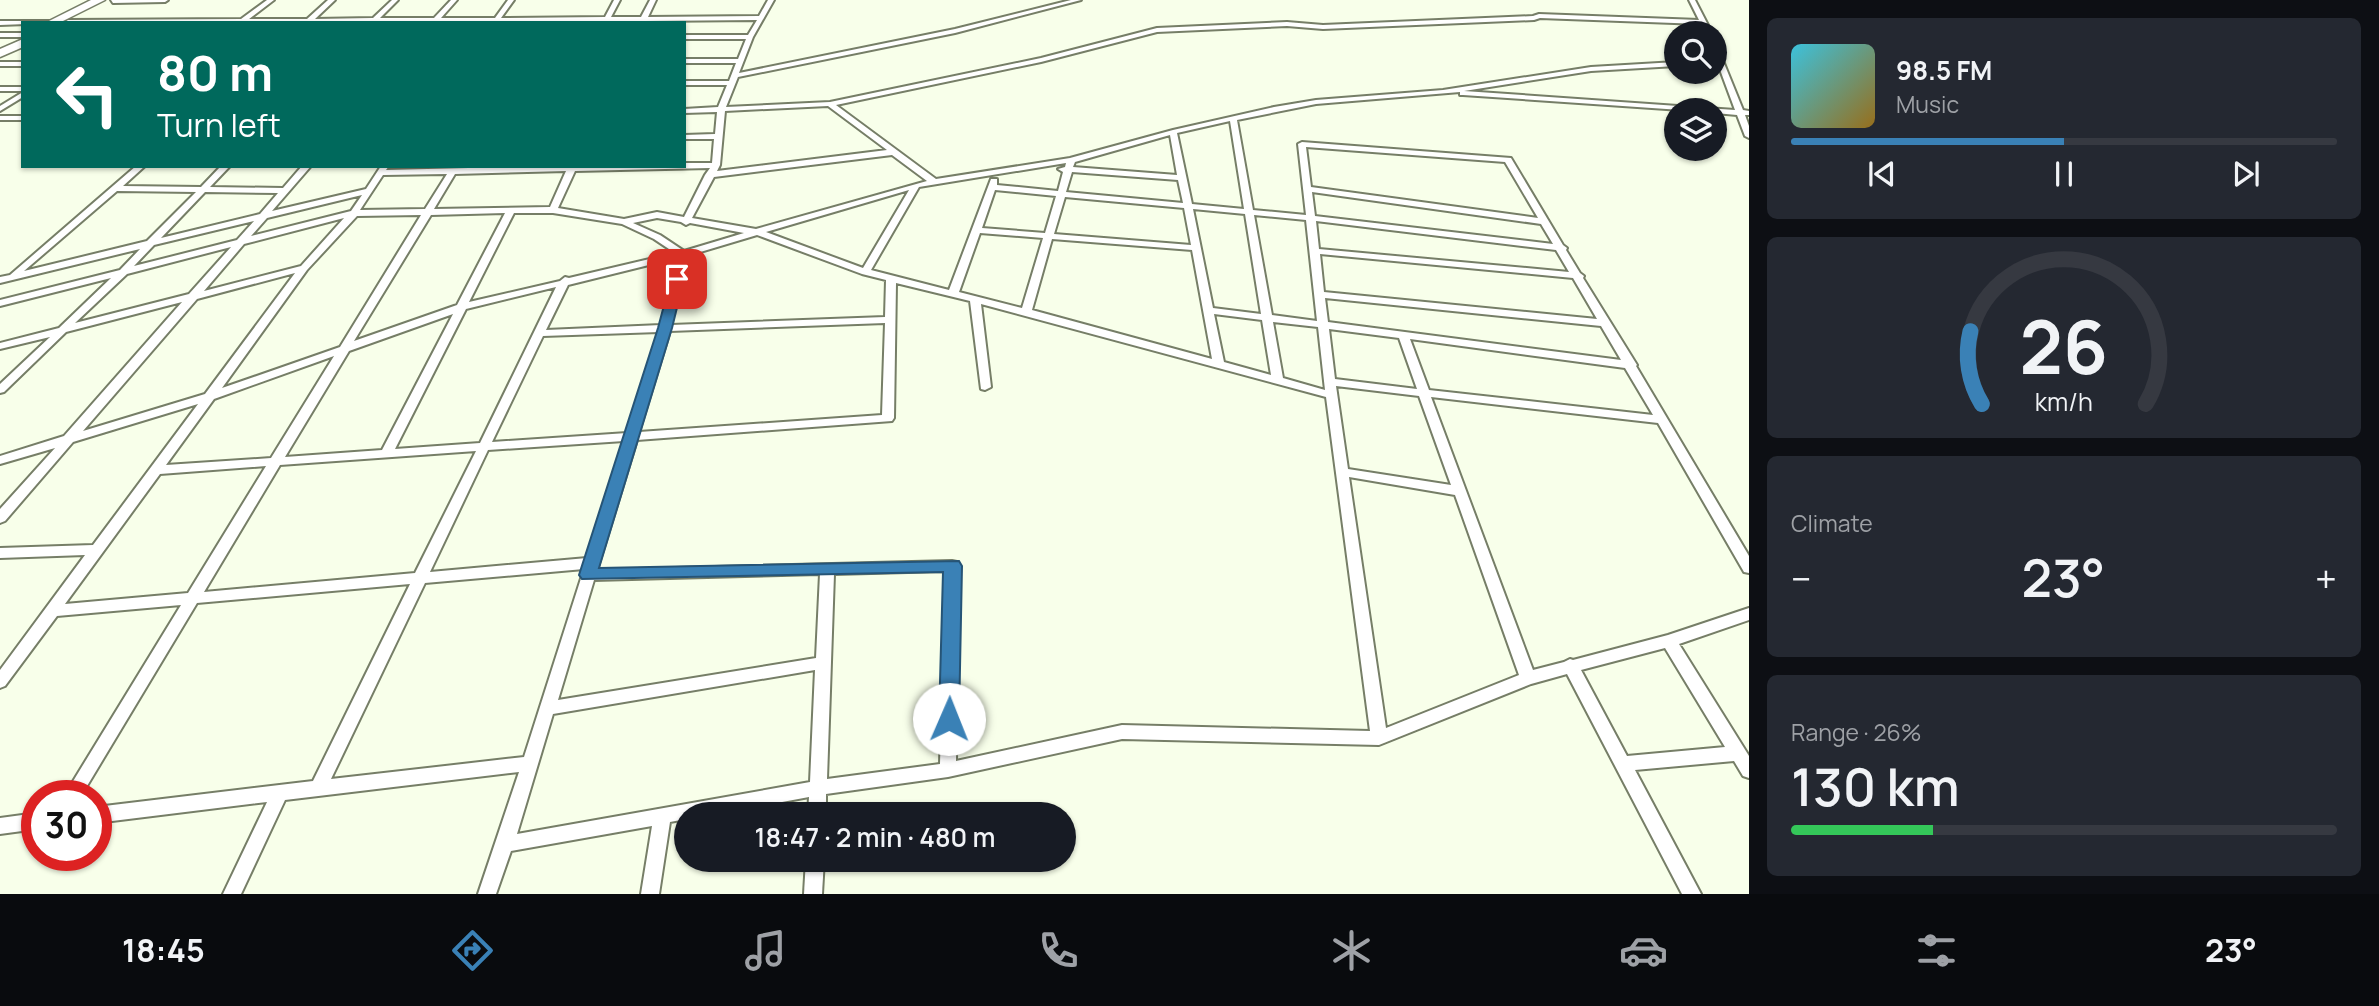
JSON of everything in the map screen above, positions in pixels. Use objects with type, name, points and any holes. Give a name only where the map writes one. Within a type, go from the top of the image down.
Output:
[{"type":"main road","points":[[54,21],[100,0]]},
{"type":"main road","points":[[68,21],[114,0]]},
{"type":"main road","points":[[0,45],[21,33]]},
{"type":"main road","points":[[0,53],[21,34]]},
{"type":"street","points":[[114,0],[165,0]]},
{"type":"street","points":[[244,20],[271,0]]},
{"type":"street","points":[[307,21],[332,0]]},
{"type":"street","points":[[373,21],[395,0]]},
{"type":"street","points":[[436,21],[454,0]]},
{"type":"street","points":[[496,21],[511,0]]},
{"type":"street","points":[[607,19],[617,0]]},
{"type":"street","points":[[643,21],[653,0]]},
{"type":"street","points":[[686,222],[716,165],[721,110],[750,37],[771,0]]},
{"type":"street","points":[[686,83],[733,79],[955,31],[1078,0]]},
{"type":"street","points":[[1692,0],[1703,21]]},
{"type":"street","points":[[686,111],[830,104],[1041,60],[1157,30],[1287,24],[1323,27],[1534,19],[1539,16],[1676,21]]},
{"type":"street","points":[[155,21],[643,21],[761,18]]},
{"type":"street","points":[[0,23],[21,31]]},
{"type":"street","points":[[0,36],[21,32]]},
{"type":"street","points":[[686,37],[750,37]]},
{"type":"street","points":[[686,61],[740,61]]},
{"type":"street","points":[[0,64],[21,64]]},
{"type":"street","points":[[1070,165],[1173,132],[1316,102],[1443,92],[1550,73],[1664,65]]},
{"type":"street","points":[[1727,83],[1749,136]]},
{"type":"street","points":[[0,89],[21,92]]},
{"type":"street","points":[[1443,92],[1664,107]]},
{"type":"street","points":[[0,109],[21,93]]},
{"type":"street","points":[[830,104],[934,182]]},
{"type":"street","points":[[1727,111],[1749,113]]},
{"type":"street","points":[[0,118],[21,118]]},
{"type":"street","points":[[1233,118],[1278,381]]},
{"type":"street","points":[[1173,132],[1219,365]]},
{"type":"street","points":[[686,137],[719,136]]},
{"type":"street","points":[[1379,737],[1329,382],[1302,145],[1508,160],[1579,276],[1660,421],[1749,568]]},
{"type":"street","points":[[709,175],[894,152]]},
{"type":"street","points":[[686,166],[716,165]]},
{"type":"street","points":[[1026,312],[1070,165]]},
{"type":"street","points":[[0,460],[211,396],[462,307],[565,280],[683,254],[916,185],[1027,166],[1070,165],[1182,178]]},
{"type":"street","points":[[12,277],[139,168]]},
{"type":"street","points":[[0,390],[58,331],[123,272],[224,168]]},
{"type":"street","points":[[0,518],[305,168]]},
{"type":"street","points":[[0,682],[304,268],[354,213],[382,170],[452,172],[573,168],[553,210]]},
{"type":"street","points":[[953,294],[998,171]]},
{"type":"street","points":[[82,780],[452,172]]},
{"type":"street","points":[[865,272],[916,185]]},
{"type":"street","points":[[992,187],[1249,212],[1562,248]]},
{"type":"street","points":[[116,188],[285,191]]},
{"type":"street","points":[[1307,189],[1546,222]]},
{"type":"street","points":[[0,280],[367,191]]},
{"type":"street","points":[[387,453],[511,210]]},
{"type":"street","points":[[0,303],[354,213],[553,210],[624,222],[657,237],[683,254]]},
{"type":"street","points":[[624,222],[657,215],[760,233],[865,272],[1026,312],[1331,396]]},
{"type":"street","points":[[976,230],[1196,248]]},
{"type":"street","points":[[1314,251],[1579,276]]},
{"type":"street","points":[[487,894],[632,436],[665,328],[683,254]]},
{"type":"street","points":[[0,346],[304,268]]},
{"type":"street","points":[[155,470],[888,418],[891,279]]},
{"type":"street","points":[[319,786],[565,280]]},
{"type":"street","points":[[1321,295],[1606,323]]},
{"type":"street","points":[[975,299],[985,387]]},
{"type":"street","points":[[1208,310],[1631,365]]},
{"type":"street","points":[[540,333],[890,320]]},
{"type":"street","points":[[1403,335],[1528,678]]},
{"type":"street","points":[[1329,382],[1660,421]]},
{"type":"street","points":[[1342,472],[1460,491]]},
{"type":"street","points":[[0,553],[95,550]]},
{"type":"street","points":[[51,611],[421,576],[590,568],[827,570],[953,566],[948,770]]},
{"type":"street","points":[[817,802],[827,570]]},
{"type":"street","points":[[505,844],[818,788],[948,770],[1122,732],[1379,737],[1528,678],[1669,641],[1749,614]]},
{"type":"street","points":[[1669,641],[1749,771]]},
{"type":"street","points":[[547,708],[823,663]]},
{"type":"street","points":[[1570,666],[1692,894]]},
{"type":"street","points":[[1623,764],[1738,753]]},
{"type":"street","points":[[112,812],[279,794],[319,786],[530,764]]},
{"type":"street","points":[[232,894],[279,794]]},
{"type":"street","points":[[650,894],[662,816]]},
{"type":"street","points":[[0,826],[21,823]]},
{"type":"street","points":[[813,894],[814,872]]},
{"type":"route","points":[[677,279],[665,328],[588,575],[953,566],[949,719]]}]
